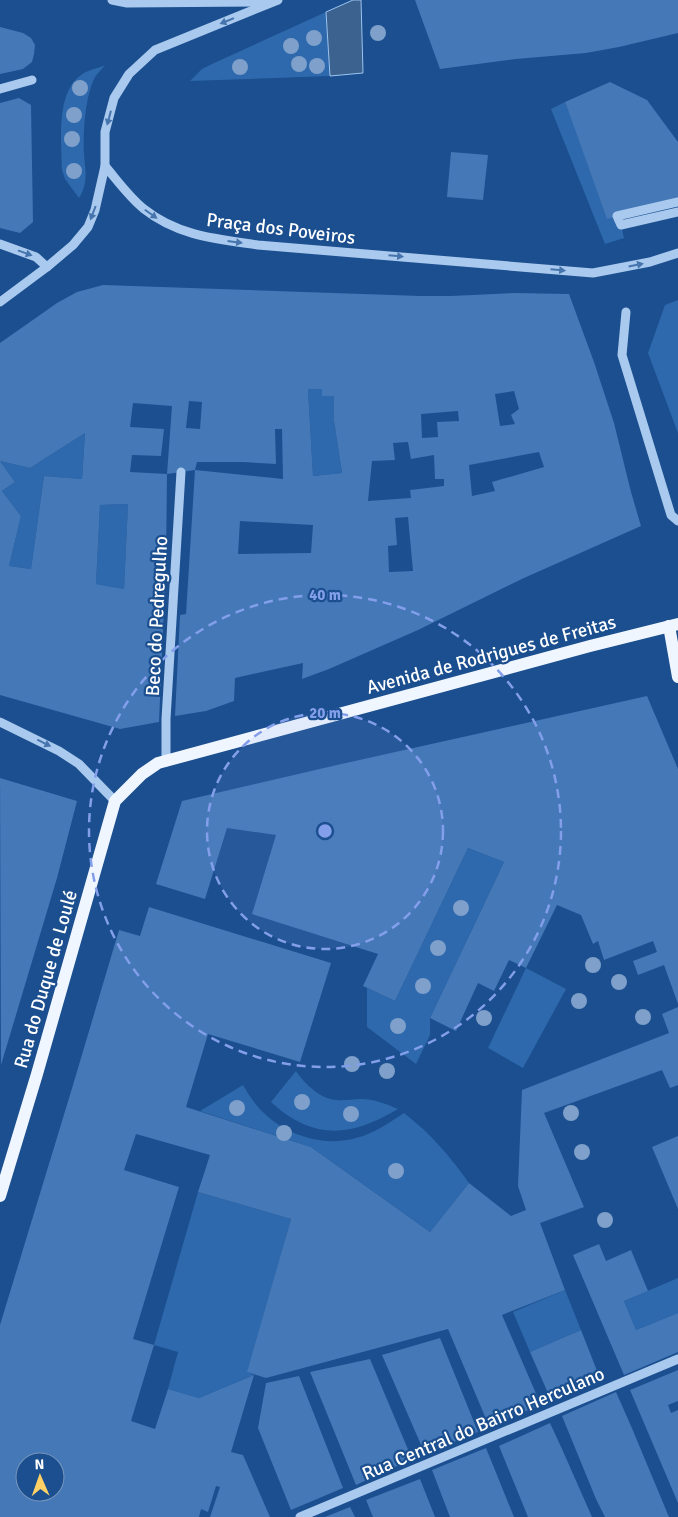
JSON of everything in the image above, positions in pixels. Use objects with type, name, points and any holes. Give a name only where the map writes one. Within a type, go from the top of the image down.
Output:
[{"type":"main road","name":"Avenida de Rodrigues de Freitas","points":[[115,801],[142,774],[158,763],[674,625]]},
{"type":"main road","points":[[674,625],[678,677]]},
{"type":"main road","name":"Rua do Duque de Loulé","points":[[0,1196],[115,801]]},
{"type":"street","points":[[112,0],[127,4],[275,1]]},
{"type":"street","points":[[0,302],[73,245],[88,227],[95,210],[105,166],[105,132],[114,98],[129,74],[155,50],[275,1]]},
{"type":"street","points":[[0,89],[32,80]]},
{"type":"street","name":"Praça dos Poveiros","points":[[105,166],[143,208],[163,222],[187,232],[209,238],[258,245],[593,273],[650,262],[678,253]]},
{"type":"street","points":[[678,202],[617,216],[621,225],[678,212]]},
{"type":"street","points":[[0,244],[36,257],[47,267]]},
{"type":"street","points":[[626,312],[622,355],[671,515],[678,521]]},
{"type":"street","name":"Beco do Pedregulho","points":[[166,762],[167,710],[181,472]]},
{"type":"street","points":[[0,722],[59,751],[78,764],[115,801]]},
{"type":"street","name":"Rua Central do Bairro Herculano","points":[[300,1517],[678,1358]]},
{"type":"shaded area","points":[[353,0],[361,0],[363,73],[330,76],[326,12]]},
{"type":"shaded area","points":[[326,12],[330,76],[190,81],[202,69]]},
{"type":"shaded area","points":[[105,65],[95,77],[85,114],[85,182],[79,198],[65,179],[62,170],[61,130],[64,102],[76,80],[86,72]]},
{"type":"shaded area","points":[[565,102],[607,218],[617,216],[624,238],[605,244],[551,109]]},
{"type":"shaded area","points":[[678,300],[678,433],[648,353],[665,305]]},
{"type":"shaded area","points":[[308,389],[322,389],[323,396],[334,396],[334,421],[342,473],[313,476]]},
{"type":"shaded area","points":[[85,433],[82,479],[44,476],[31,569],[9,566],[21,516],[2,491],[15,482],[0,461],[30,468]]},
{"type":"shaded area","points":[[128,504],[124,589],[96,584],[100,505]]},
{"type":"shaded area","points":[[468,848],[504,862],[430,1018],[430,1035],[416,1064],[367,1027],[367,988],[395,1001]]},
{"type":"shaded area","points":[[526,968],[566,989],[523,1068],[488,1048]]},
{"type":"shaded area","points":[[296,1071],[308,1086],[325,1097],[340,1100],[370,1100],[398,1109],[364,1125],[348,1129],[333,1131],[317,1129],[287,1115],[271,1102]]},
{"type":"shaded area","points":[[243,1085],[258,1107],[273,1121],[307,1138],[332,1141],[362,1136],[381,1128],[404,1113],[439,1145],[469,1183],[430,1232],[311,1147],[200,1111]]},
{"type":"shaded area","points":[[198,1192],[291,1219],[248,1372],[254,1375],[199,1398],[168,1389],[178,1352],[154,1345]]},
{"type":"shaded area","points":[[678,1278],[678,1313],[636,1330],[624,1301]]},
{"type":"shaded area","points":[[565,1290],[581,1330],[530,1352],[513,1312]]},
{"type":"building","points":[[415,0],[678,0],[678,33],[586,53],[516,59],[440,69]]},
{"type":"building","points":[[0,27],[23,33],[31,38],[35,45],[32,62],[23,69],[0,74]]},
{"type":"building","points":[[610,82],[647,100],[678,142],[678,202],[607,219],[565,102]]},
{"type":"building","points":[[19,98],[31,105],[33,222],[20,233],[0,228],[0,103]]},
{"type":"building","points":[[451,152],[488,155],[483,200],[447,197]]},
{"type":"building","points":[[103,285],[420,296],[514,293],[569,294],[614,423],[641,526],[524,578],[418,630],[329,669],[302,679],[303,663],[235,678],[234,701],[206,711],[175,716],[180,615],[186,614],[195,470],[167,474],[166,561],[159,722],[120,729],[0,695],[0,461],[0,343],[57,303],[77,292]],"holes":[[[308,389],[322,389],[322,396],[334,396],[334,421],[342,473],[313,476]],[[514,391],[519,409],[511,415],[515,424],[500,426],[495,394]],[[189,401],[202,402],[200,429],[186,428]],[[133,403],[172,406],[167,474],[130,472],[132,455],[161,456],[164,429],[130,427]],[[458,411],[459,421],[437,422],[438,437],[422,438],[421,414]],[[275,429],[282,429],[283,479],[195,470],[197,462],[276,464]],[[85,433],[82,479],[44,476],[31,569],[9,566],[21,516],[2,491],[15,482],[0,461],[30,468]],[[408,442],[411,459],[434,455],[435,479],[444,479],[444,486],[410,490],[411,498],[368,501],[372,461],[395,460],[393,443]],[[539,452],[544,467],[492,482],[495,491],[472,496],[469,465]],[[128,504],[124,589],[96,584],[100,505]],[[408,517],[413,571],[389,572],[388,546],[397,545],[395,518]],[[240,521],[313,525],[311,553],[238,554]]]},
{"type":"building","points":[[647,696],[678,769],[678,1004],[664,965],[638,975],[633,961],[657,952],[653,941],[604,960],[598,941],[593,944],[581,915],[557,905],[526,968],[509,960],[494,991],[478,983],[456,1031],[430,1018],[504,862],[468,848],[395,1001],[363,986],[378,954],[252,914],[276,835],[227,828],[205,899],[156,884],[182,801]]},
{"type":"building","points":[[0,778],[77,801],[57,878],[1,1065]]},
{"type":"building","points":[[149,907],[331,963],[300,1062],[208,1034],[186,1107],[311,1147],[430,1232],[469,1183],[511,1216],[526,1210],[518,1186],[522,1090],[669,1033],[662,1014],[678,1007],[678,1085],[670,1088],[662,1070],[544,1113],[584,1207],[540,1223],[565,1290],[502,1315],[541,1405],[489,1426],[448,1329],[266,1378],[247,1372],[291,1219],[198,1192],[210,1155],[136,1134],[124,1170],[179,1187],[133,1339],[154,1345],[131,1421],[155,1429],[168,1389],[199,1398],[254,1375],[231,1452],[243,1455],[270,1517],[210,1517],[220,1487],[216,1486],[208,1512],[201,1509],[199,1517],[0,1517],[0,1325],[119,930],[140,936]]},
{"type":"building","points":[[678,1136],[678,1209],[652,1147]]},
{"type":"building","points":[[599,1244],[606,1261],[631,1250],[648,1291],[624,1301],[636,1330],[678,1313],[678,1352],[624,1375],[573,1255]]},
{"type":"building","points":[[581,1330],[601,1381],[551,1400],[530,1352]]},
{"type":"building","points":[[440,1338],[478,1432],[425,1454],[382,1355]]},
{"type":"building","points":[[370,1359],[412,1459],[356,1485],[310,1372]]},
{"type":"building","points":[[678,1370],[678,1401],[668,1405],[671,1413],[678,1410],[678,1503],[630,1390]]},
{"type":"building","points":[[299,1376],[343,1488],[291,1510],[258,1428],[266,1383]]},
{"type":"building","points":[[616,1392],[669,1517],[605,1517],[596,1499],[562,1416]]},
{"type":"building","points":[[550,1423],[592,1517],[528,1517],[499,1446]]},
{"type":"building","points":[[486,1448],[514,1517],[450,1517],[432,1470]]},
{"type":"building","points":[[420,1479],[435,1517],[373,1517],[366,1500]]},
{"type":"building","points":[[350,1507],[355,1517],[325,1517]]}]
